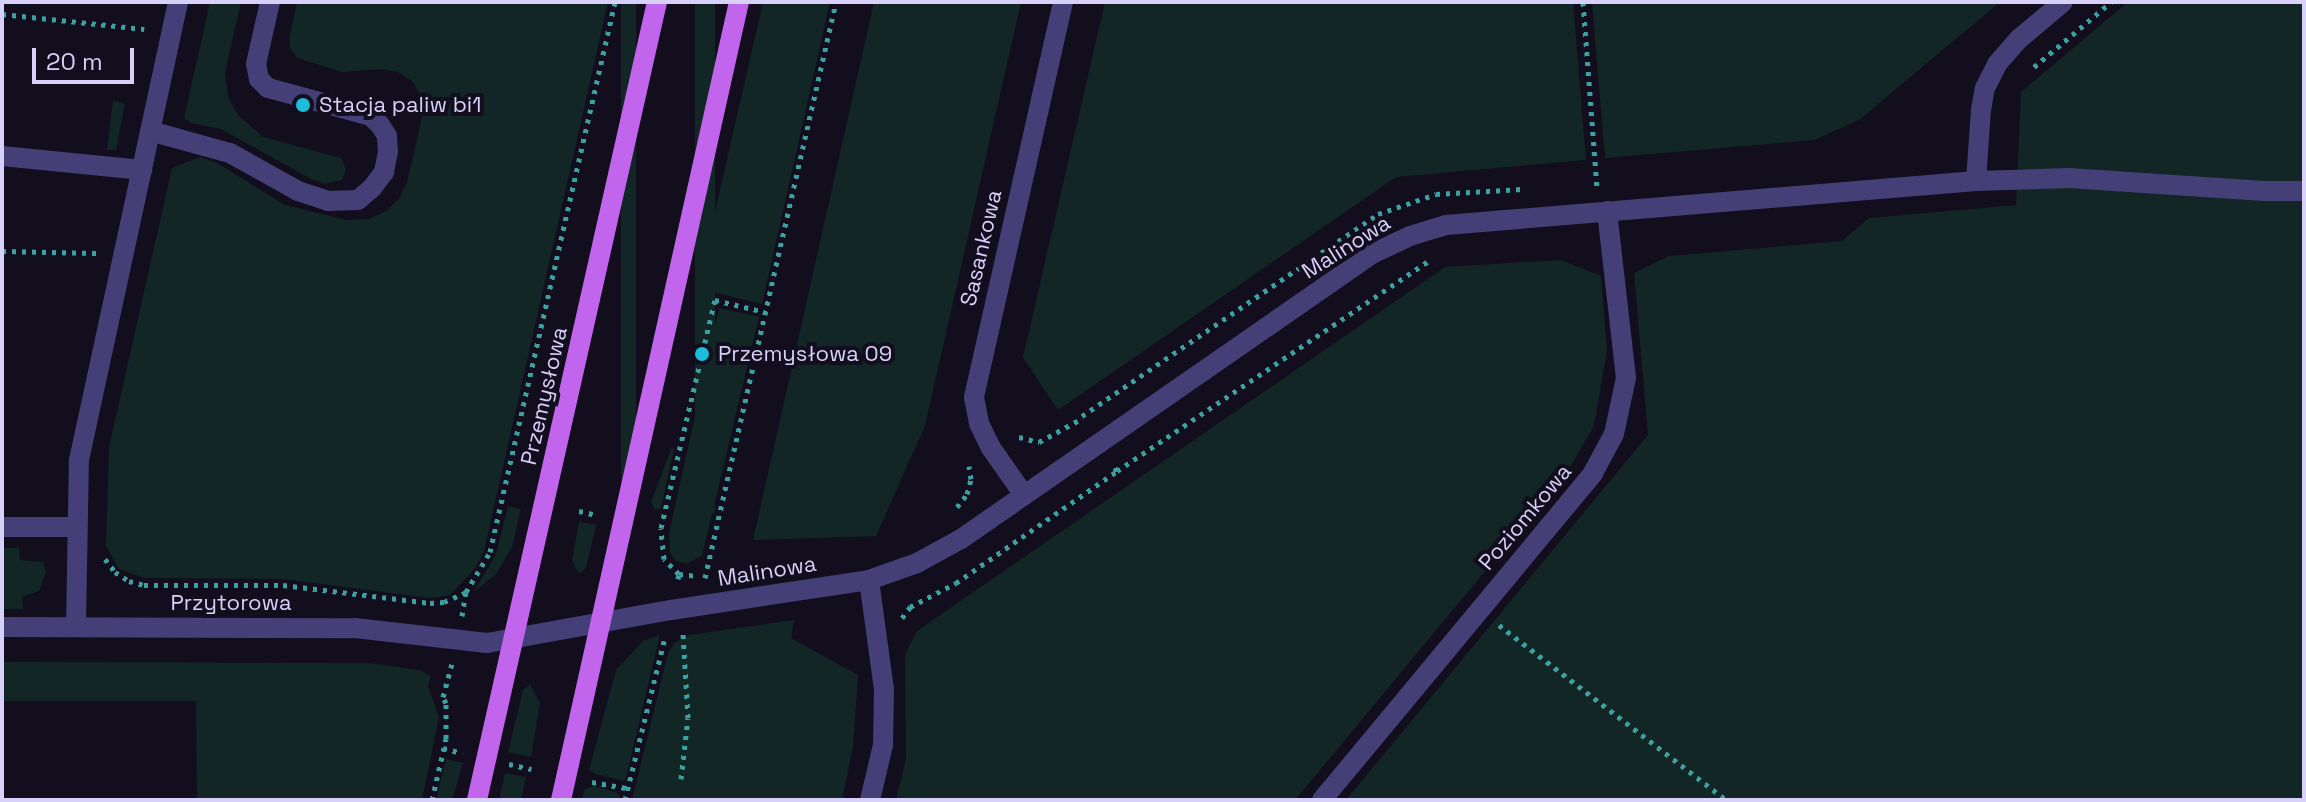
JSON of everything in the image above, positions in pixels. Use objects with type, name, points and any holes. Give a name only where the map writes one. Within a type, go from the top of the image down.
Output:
[{"type":"main road","name":"Przemysłowa","points":[[477,800],[657,2]]},
{"type":"main road","points":[[561,800],[739,2]]},
{"type":"street","points":[[76,627],[79,460],[178,2]]},
{"type":"street","points":[[150,131],[230,153],[298,191],[328,201],[358,200],[372,188],[384,172],[388,152],[387,136],[371,116],[268,88],[259,79],[256,64],[270,2]]},
{"type":"street","name":"Sasankowa","points":[[1024,495],[991,448],[979,423],[974,397],[1063,2]]},
{"type":"street","points":[[1976,181],[1985,88],[1997,64],[2019,39],[2063,2]]},
{"type":"street","points":[[2,156],[142,170]]},
{"type":"street","name":"Malinowa","points":[[600,622],[675,615],[869,580],[917,563],[961,539],[1372,254],[1410,236],[1446,225],[1976,181],[2069,178],[2304,191]]},
{"type":"street","name":"Poziomkowa","points":[[1322,800],[1593,473],[1614,434],[1626,378],[1607,211]]},
{"type":"street","points":[[2,527],[76,527]]},
{"type":"street","points":[[869,580],[884,689],[883,745],[870,800]]},
{"type":"street","name":"Przytorowa","points":[[2,627],[355,628],[487,643],[600,622]]},
{"type":"path","points":[[464,601],[466,592],[490,552],[615,2]]},
{"type":"path","points":[[705,578],[836,2]]},
{"type":"path","points":[[1583,2],[1597,189]]},
{"type":"path","points":[[2033,68],[2111,2]]},
{"type":"path","points":[[2,14],[172,32]]},
{"type":"path","points":[[2,251],[124,253]]},
{"type":"path","points":[[1117,471],[1430,259]]},
{"type":"path","points":[[679,574],[664,559],[661,528],[715,300],[765,312]]},
{"type":"path","points":[[579,511],[602,516]]},
{"type":"path","points":[[100,546],[115,572],[144,585],[283,585],[430,603],[444,602],[466,592]]},
{"type":"path","points":[[1479,610],[1726,800]]},
{"type":"path","points":[[675,615],[683,632],[688,718],[681,779]]},
{"type":"path","points":[[625,800],[675,615]]},
{"type":"path","points":[[432,800],[447,723],[443,697],[446,684]]},
{"type":"path","points":[[443,748],[470,755]]},
{"type":"path","points":[[504,763],[531,769]]},
{"type":"path","points":[[583,780],[627,788]]},
{"type":"green space","points":[[210,2],[241,2],[225,73],[228,97],[238,115],[263,137],[341,158],[346,169],[342,180],[325,184],[311,179],[221,129],[191,123],[184,118]]},
{"type":"green space","points":[[297,2],[608,2],[484,551],[476,567],[450,595],[430,598],[283,579],[144,578],[119,569],[106,546],[109,447],[172,168],[200,157],[217,163],[285,205],[346,220],[369,219],[386,211],[399,199],[407,182],[422,117],[422,98],[413,82],[398,72],[381,69],[342,72],[297,58],[290,48],[290,35]]},
{"type":"green space","points":[[621,2],[636,2],[636,497],[621,497]]},
{"type":"green space","points":[[695,2],[715,2],[715,513],[695,513]]},
{"type":"green space","points":[[763,2],[830,2],[762,304],[712,292],[711,229]]},
{"type":"green space","points":[[874,2],[1021,2],[925,426],[876,536],[753,540]]},
{"type":"green space","points":[[1105,2],[1573,2],[1586,160],[1396,177],[1058,410],[1023,357]]},
{"type":"green space","points":[[1592,2],[2000,2],[1859,120],[1814,140],[1605,158]]},
{"type":"green space","points":[[2128,2],[2304,2],[2304,800],[1346,800],[1648,435],[1634,273],[1669,256],[1842,241],[1869,218],[2016,205],[2021,92]]},
{"type":"green space","points":[[113,100],[125,104],[116,150],[107,150]]},
{"type":"green space","points":[[1561,260],[1601,276],[1607,350],[1594,426],[1566,474],[1295,800],[896,800],[906,758],[905,654],[917,631],[1445,267]]},
{"type":"green space","points":[[719,308],[759,317],[702,556],[686,564],[676,561],[670,553],[669,533]]},
{"type":"green space","points":[[672,447],[661,508],[655,510],[651,502]]},
{"type":"green space","points":[[508,506],[521,509],[512,547],[496,574],[474,592],[496,554]]},
{"type":"green space","points":[[579,522],[596,525],[586,568],[579,574],[572,560]]},
{"type":"green space","points":[[2,548],[19,548],[20,560],[43,562],[46,572],[39,591],[22,597],[23,609],[2,609]]},
{"type":"green space","points":[[794,620],[791,638],[858,675],[853,747],[842,800],[632,800],[668,653],[674,643],[689,635]]},
{"type":"green space","points":[[660,635],[626,778],[623,781],[596,774],[589,770],[616,670],[643,641]]},
{"type":"green space","points":[[2,662],[369,663],[419,670],[431,676],[428,686],[439,717],[422,800],[197,800],[196,701],[2,701]]},
{"type":"green space","points":[[530,684],[540,703],[531,757],[508,752],[523,690]]},
{"type":"green space","points":[[446,759],[463,763],[452,800],[436,800]]},
{"type":"green space","points":[[505,773],[526,777],[521,800],[499,800]]},
{"type":"green space","points":[[593,786],[618,793],[621,800],[582,800],[584,790]]},
{"type":"place","name":"Stacja paliw bi1","points":[[303,105]]},
{"type":"place","name":"Przemysłowa 09","points":[[702,354]]}]
